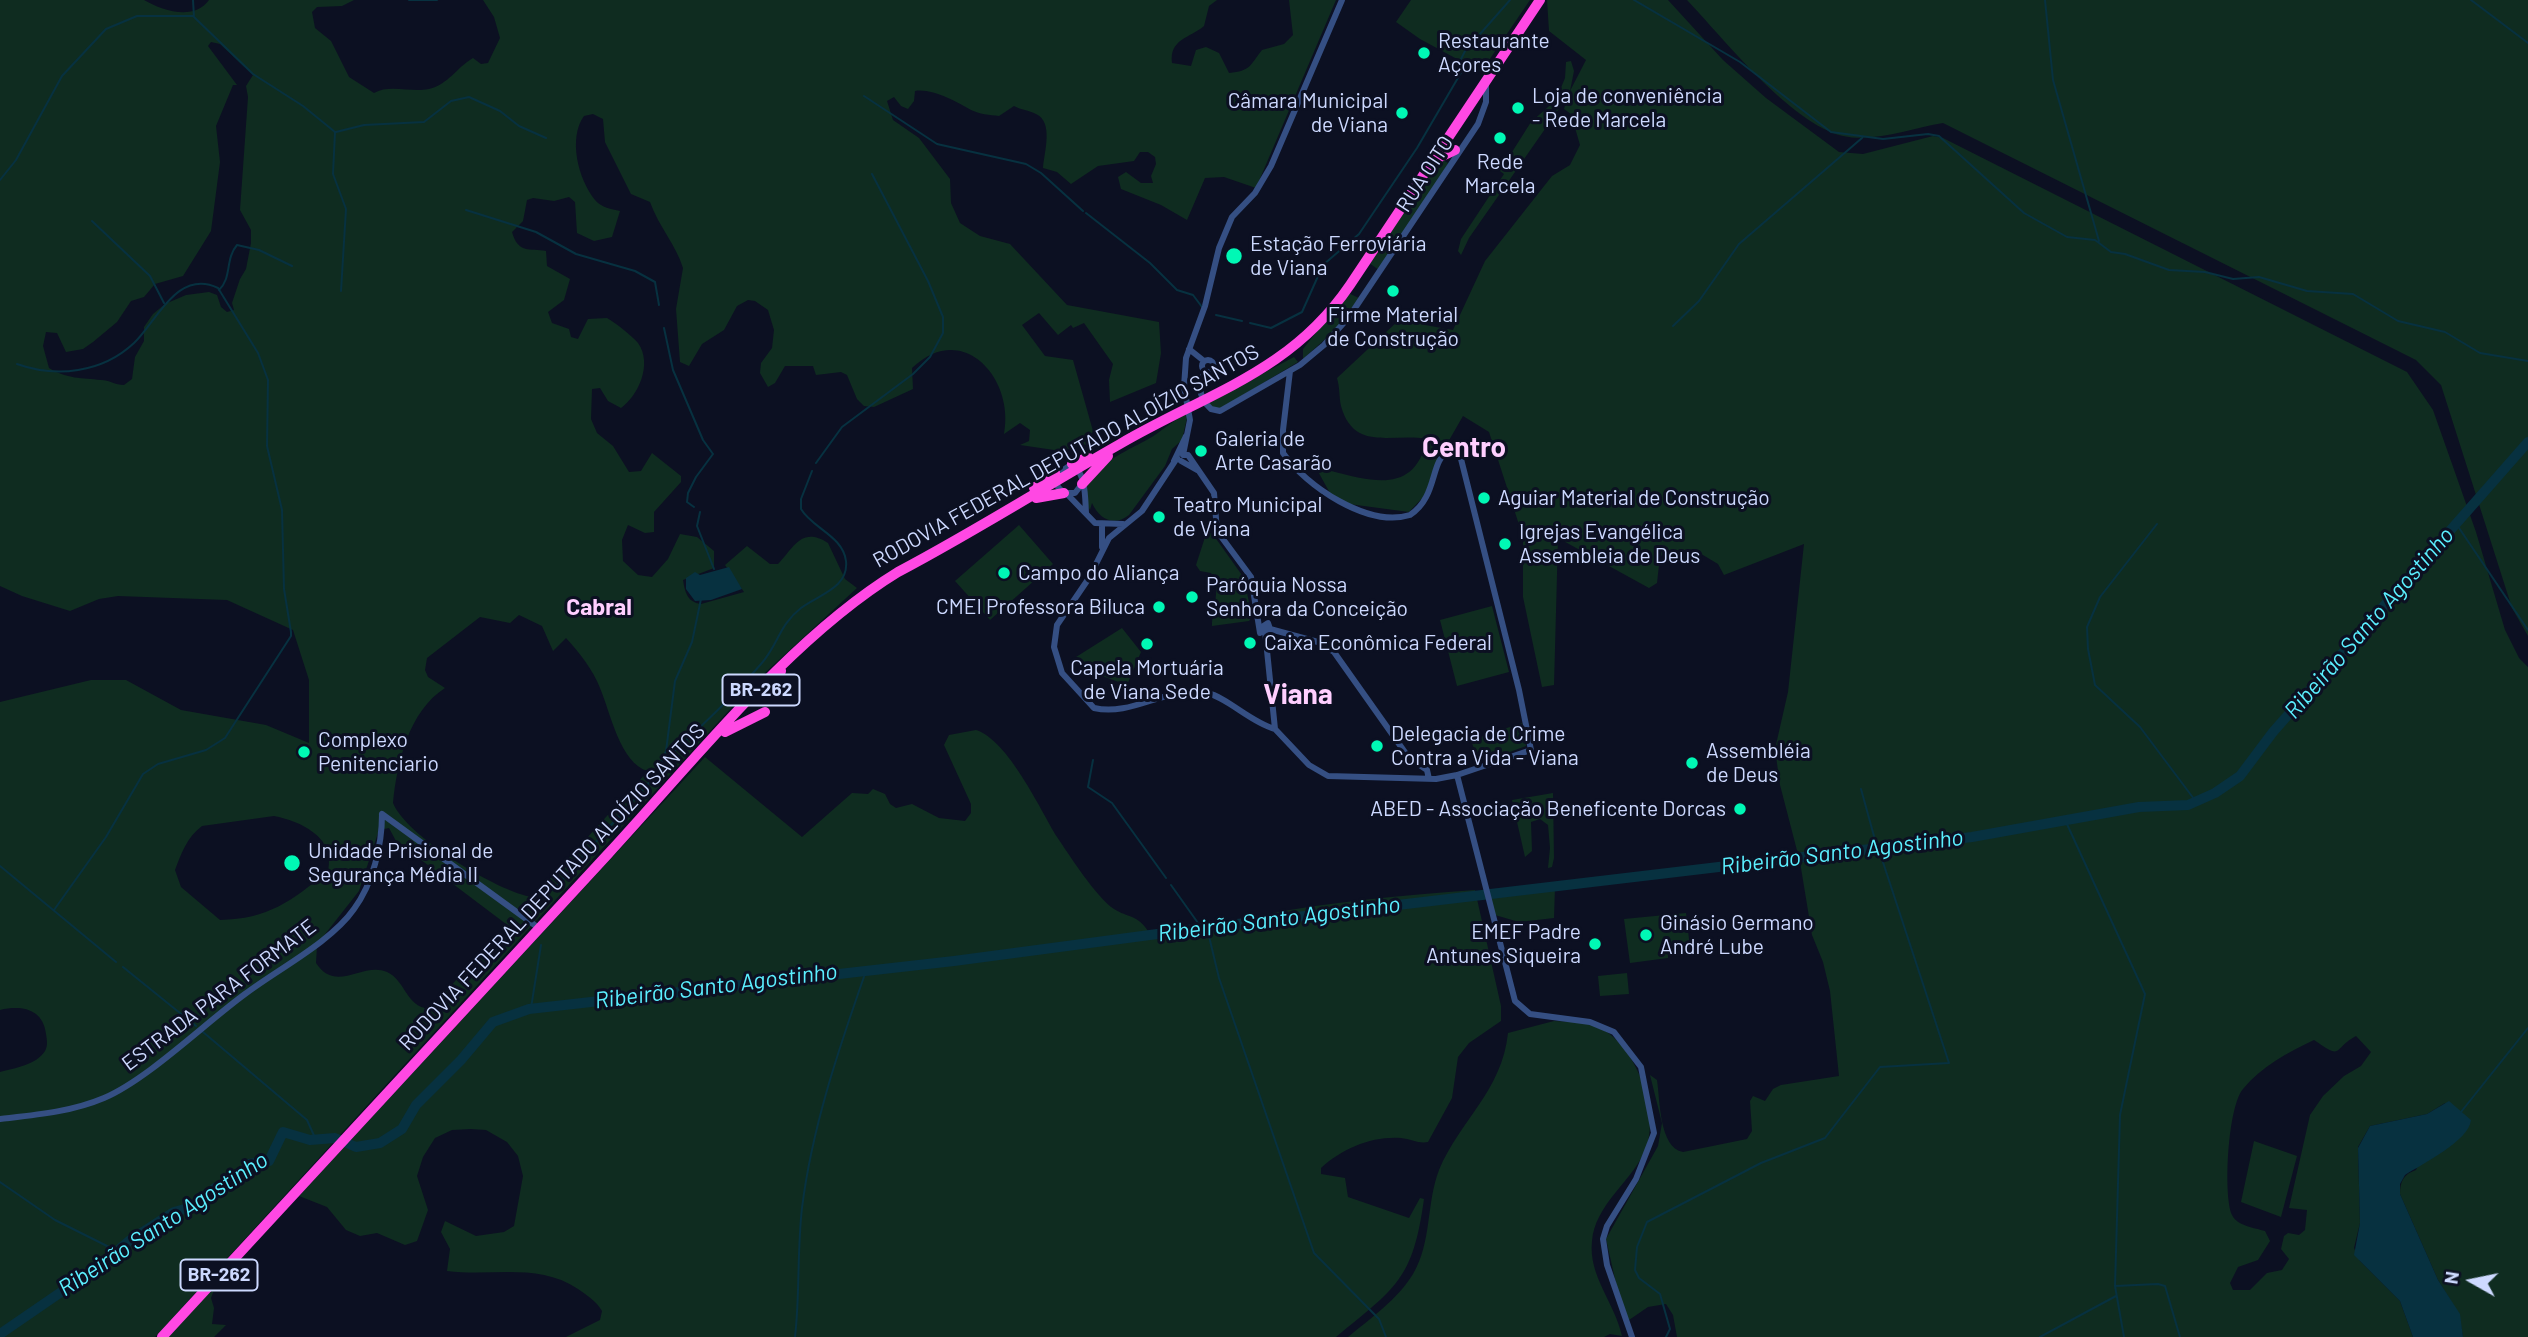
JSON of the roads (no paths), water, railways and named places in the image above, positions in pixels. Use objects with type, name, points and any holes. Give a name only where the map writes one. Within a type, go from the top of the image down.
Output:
[{"type":"highway","name":"RODOVIA FEDERAL DEPUTADO ALOÍZIO SANTOS","points":[[162,1337],[713,740],[820,630],[871,589],[1022,501],[1028,493],[1276,361],[1316,329],[1340,301],[1540,0]]},
{"type":"highway","points":[[1433,162],[1459,150]]},
{"type":"highway","points":[[1082,484],[1124,441]]},
{"type":"highway","points":[[1022,501],[1066,493]]},
{"type":"highway","points":[[772,696],[781,669]]},
{"type":"highway","points":[[713,740],[765,712]]},
{"type":"street","points":[[1098,556],[1109,538],[1142,511],[1180,457],[1190,420],[1184,377],[1189,349],[1205,306],[1216,256],[1229,224],[1261,185],[1271,166],[1342,0]]},
{"type":"street","name":"RUA OITO","points":[[1189,349],[1204,362],[1201,395],[1211,409],[1220,411],[1290,371],[1324,345],[1349,317],[1483,116],[1486,81]]},
{"type":"street","points":[[1447,141],[1459,150]]},
{"type":"street","points":[[1180,457],[1188,455],[1214,493],[1217,531],[1251,577],[1264,644],[1275,729],[1309,765],[1328,776],[1429,779],[1457,775],[1531,750],[1520,690],[1460,455],[1448,452],[1441,456],[1428,498],[1410,514],[1386,515],[1339,502],[1304,476],[1282,450],[1290,371]]},
{"type":"street","points":[[1075,466],[1082,484],[1086,513]]},
{"type":"street","points":[[1055,478],[1096,523],[1128,523]]},
{"type":"street","points":[[1066,493],[1078,491],[1082,484]]},
{"type":"street","points":[[1102,525],[1103,543],[1089,578],[1060,619],[1054,638],[1062,673],[1090,705],[1116,709],[1168,693],[1208,693],[1258,725],[1275,729]]},
{"type":"street","points":[[1255,603],[1266,628],[1264,644]]},
{"type":"street","points":[[1266,628],[1318,642],[1334,653],[1409,758],[1427,770],[1429,779]]},
{"type":"street","points":[[1457,775],[1512,996],[1523,1011],[1590,1022],[1614,1032],[1641,1067],[1654,1133],[1636,1179],[1606,1226],[1603,1239],[1607,1265],[1632,1337]]},
{"type":"street","name":"ESTRADA PARA FORMATE","points":[[0,1119],[62,1112],[90,1104],[124,1088],[246,993],[334,930],[356,907],[372,871],[382,814],[540,929]]},
{"type":"water","points":[[729,567],[742,589],[711,600],[695,601],[686,589],[686,578],[695,572],[700,575]]},
{"type":"water","points":[[2449,1101],[2471,1120],[2468,1128],[2454,1144],[2405,1175],[2400,1184],[2400,1194],[2438,1280],[2460,1314],[2463,1337],[2413,1337],[2400,1301],[2354,1255],[2360,1223],[2358,1148],[2370,1126],[2427,1114]]},
{"type":"waterway","points":[[193,0],[194,17],[253,74],[303,106],[335,132],[333,174],[346,209],[341,291]]},
{"type":"waterway","points":[[409,0],[437,0]]},
{"type":"waterway","points":[[1250,323],[1271,328],[1302,312],[1323,265],[1359,234],[1417,148],[1462,71],[1461,59],[1465,51],[1510,0]]},
{"type":"waterway","points":[[1634,0],[1740,62],[1831,132],[1883,139],[1928,134],[1939,136],[2024,213],[2067,237],[2095,240],[2111,252],[2125,254],[2169,270],[2205,272],[2233,279],[2259,277],[2307,291],[2353,294],[2398,321],[2445,332],[2480,353],[2528,361]]},
{"type":"waterway","points":[[2045,0],[2053,80],[2099,241]]},
{"type":"waterway","points":[[2471,0],[2528,43]]},
{"type":"waterway","points":[[0,180],[16,160],[62,76],[106,29],[137,16],[193,16]]},
{"type":"waterway","points":[[864,96],[937,144],[1026,164],[1041,173],[1083,211]]},
{"type":"waterway","points":[[336,132],[364,125],[424,122],[451,101],[469,97],[500,111],[519,126],[546,138]]},
{"type":"waterway","points":[[1673,326],[1699,301],[1739,244],[1862,138]]},
{"type":"waterway","points":[[816,463],[842,427],[913,374],[930,357],[943,333],[943,317],[928,281],[872,174]]},
{"type":"waterway","points":[[466,210],[536,232],[576,254],[635,271],[655,282],[659,305]]},
{"type":"waterway","points":[[1086,213],[1150,263],[1177,290],[1193,295],[1202,307]]},
{"type":"waterway","points":[[92,221],[150,276],[164,303]]},
{"type":"waterway","points":[[219,290],[226,280],[231,256],[237,245],[259,250],[292,266]]},
{"type":"waterway","points":[[17,364],[47,371],[93,367],[108,361],[134,343],[179,291],[191,285],[204,284],[218,288],[258,353],[268,380],[267,446],[282,510],[284,589],[291,632],[291,636],[225,738],[206,750],[158,764],[143,774],[106,837],[54,910]]},
{"type":"waterway","points":[[1216,315],[1242,321]]},
{"type":"waterway","points":[[664,328],[673,370],[703,440],[713,454],[688,493],[687,502],[694,507]]},
{"type":"waterway","name":"Ribeirão Santo Agostinho","points":[[0,1334],[174,1212],[192,1207],[215,1188],[236,1181],[249,1164],[269,1161],[283,1132],[310,1140],[335,1138],[356,1147],[380,1143],[402,1129],[416,1105],[461,1060],[493,1022],[529,1009],[954,961],[1195,929],[1972,837],[2139,807],[2188,805],[2215,793],[2240,776],[2273,732],[2528,442]]},
{"type":"waterway","points":[[662,763],[713,715],[767,657],[783,628],[794,615],[808,603],[831,590],[843,578],[846,570],[844,552],[801,509],[801,499],[812,471]]},
{"type":"waterway","points":[[700,512],[697,526],[714,569]]},
{"type":"waterway","points":[[2157,524],[2100,597],[2087,627],[2088,649],[2095,685],[2140,727],[2197,803]]},
{"type":"waterway","points":[[2457,525],[2528,630]]},
{"type":"waterway","points":[[553,890],[655,776],[666,751],[675,681],[692,642],[701,599]]},
{"type":"waterway","points":[[1093,760],[1088,787],[1112,803],[1166,878]]},
{"type":"waterway","points":[[1861,789],[1877,847]]},
{"type":"waterway","points":[[2066,822],[2145,994],[2120,1115],[2115,1286],[2124,1337]]},
{"type":"waterway","points":[[1666,1337],[1670,1329],[1660,1294],[1639,1278],[1635,1270],[1637,1247],[1647,1222],[1761,1163],[1825,1138],[1880,1067],[1949,1063],[1878,847]]},
{"type":"waterway","points":[[0,866],[116,962]]},
{"type":"waterway","points":[[1171,885],[1198,923],[1207,928],[1219,978],[1314,1253],[1379,1319],[1386,1337]]},
{"type":"waterway","points":[[531,1008],[541,945]]},
{"type":"waterway","points":[[123,967],[196,1026]]},
{"type":"waterway","points":[[795,1337],[800,1224],[812,1148],[828,1088],[866,971]]},
{"type":"waterway","points":[[2461,1112],[2528,1028]]},
{"type":"waterway","points":[[203,1032],[307,1120],[316,1140]]},
{"type":"waterway","points":[[0,1182],[55,1220],[119,1252]]},
{"type":"waterway","points":[[2115,1286],[2165,1286],[2180,1337]]},
{"type":"waterway","points":[[2040,1337],[2116,1296]]},
{"type":"place","name":"Restaurante Açores","points":[[1424,53]]},
{"type":"place","name":"Loja de conveniência - Rede Marcela","points":[[1518,108]]},
{"type":"place","name":"Câmara Municipal de Viana","points":[[1402,113]]},
{"type":"place","name":"Rede Marcela","points":[[1500,138]]},
{"type":"place","name":"Estação Ferroviária de Viana","points":[[1234,256]]},
{"type":"place","name":"Firme Material de Construção","points":[[1393,291]]},
{"type":"place","name":"Galeria de Arte Casarão","points":[[1201,451]]},
{"type":"place","name":"Aguiar Material de Construção","points":[[1484,498]]},
{"type":"place","name":"Teatro Municipal de Viana","points":[[1159,517]]},
{"type":"place","name":"Igrejas Evangélica Assembleia de Deus","points":[[1505,544]]},
{"type":"place","name":"Campo do Aliança","points":[[1004,573]]},
{"type":"place","name":"Paróquia Nossa Senhora da Conceição","points":[[1192,597]]},
{"type":"place","name":"CMEI Professora Biluca","points":[[1159,607]]},
{"type":"place","name":"Caixa Econômica Federal","points":[[1250,643]]},
{"type":"place","name":"Capela Mortuária de Viana Sede","points":[[1147,644]]},
{"type":"place","name":"Delegacia de Crime Contra a Vida - Viana","points":[[1377,746]]},
{"type":"place","name":"Complexo Penitenciario","points":[[304,752]]},
{"type":"place","name":"Assembléia de Deus","points":[[1692,763]]},
{"type":"place","name":"ABED - Associação Beneficente Dorcas","points":[[1740,809]]},
{"type":"place","name":"Unidade Prisional de Segurança Média II","points":[[292,863]]},
{"type":"place","name":"Ginásio Germano André Lube","points":[[1646,935]]},
{"type":"place","name":"EMEF Padre Antunes Siqueira","points":[[1595,944]]},
{"type":"district","name":"Centro","points":[[1464,448]]},
{"type":"district","name":"Cabral","points":[[599,607]]},
{"type":"district","name":"Viana","points":[[1298,695]]}]
